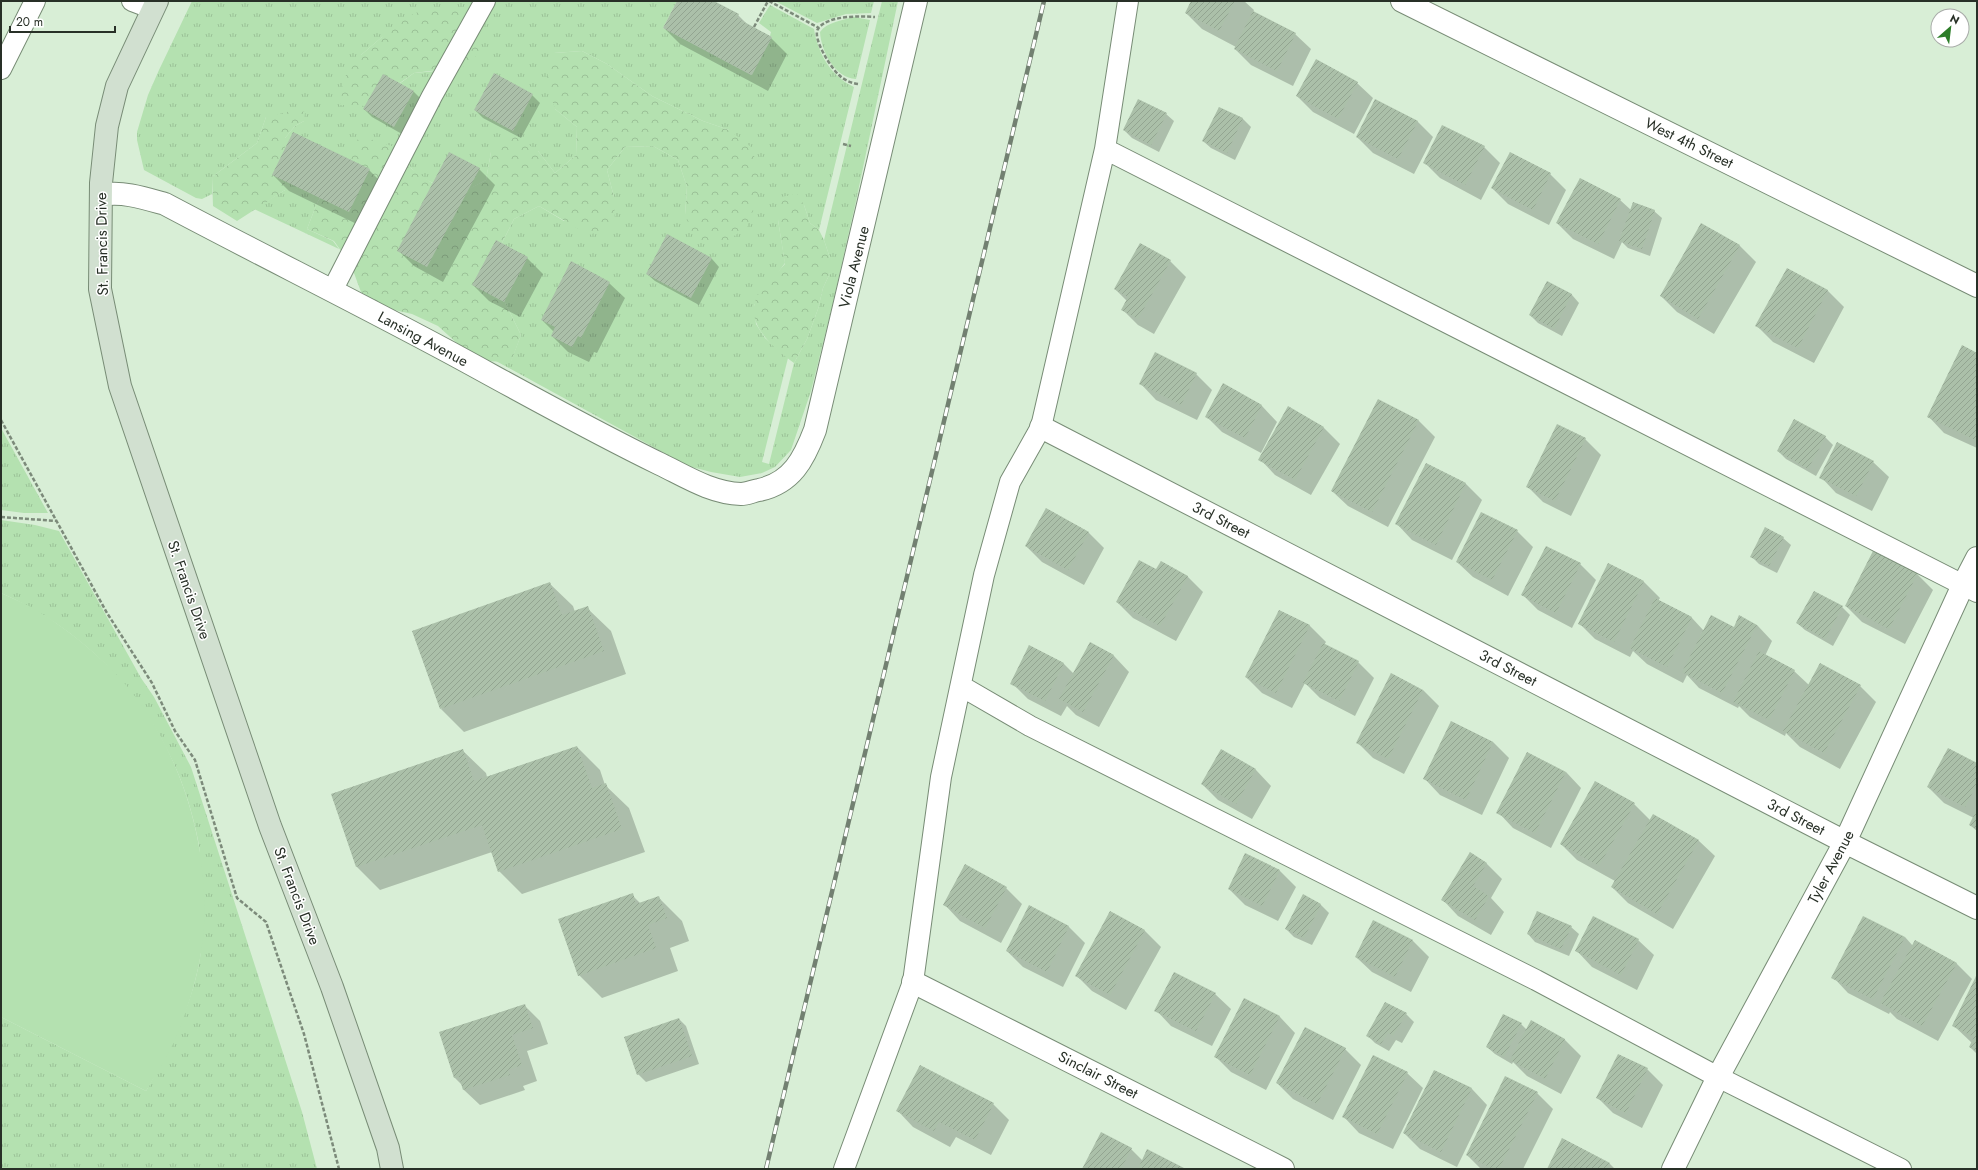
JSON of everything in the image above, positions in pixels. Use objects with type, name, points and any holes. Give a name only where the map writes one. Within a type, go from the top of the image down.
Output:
[{"type":"street","name":"Viola Avenue","points":[[742,494],[764,489],[782,482],[794,473],[806,454],[812,436],[863,229],[916,1]]},
{"type":"street","name":"West 4th Street","points":[[1402,1],[1977,286]]},
{"type":"street","name":"St. Francis Drive","points":[[155,5],[117,86],[107,126],[101,196],[100,289],[120,386],[270,826],[332,987],[388,1148],[392,1169]]},
{"type":"street","name":"Lansing Avenue","points":[[101,196],[111,194],[135,195],[165,204],[457,356],[613,442],[703,485],[721,491],[742,494]]},
{"type":"street","name":"3rd Street","points":[[1041,427],[1845,842],[1977,908]]},
{"type":"street","name":"Tyler Avenue","points":[[1673,1169],[1718,1077],[1845,842],[1970,589],[1977,558]]},
{"type":"street","name":"Sinclair Street","points":[[913,982],[1283,1169]]},
{"type":"lane","points":[[3,59],[35,1]]},
{"type":"lane","points":[[132,1],[155,5]]},
{"type":"lane","points":[[332,291],[432,96],[485,1]]},
{"type":"lane","points":[[844,1169],[913,982],[942,777],[984,576],[1010,482],[1041,427],[1105,149],[1128,1]]},
{"type":"lane","points":[[1105,149],[1970,589]]},
{"type":"lane","points":[[962,686],[1030,726],[1536,980],[1718,1077],[1901,1169]]},
{"type":"path","points":[[754,27],[768,1],[819,28]]},
{"type":"path","points":[[858,84],[839,76],[829,63],[817,36],[819,28],[831,21],[849,16],[874,17]]},
{"type":"path","points":[[1,420],[107,613],[152,684],[175,731],[195,760],[237,898],[266,922],[304,1034],[339,1169]]},
{"type":"path","points":[[1,518],[57,521]]},
{"type":"green space","points":[[192,1],[476,1],[467,19],[382,37],[361,55],[391,90],[414,73],[436,71],[397,150],[331,179],[317,203],[307,229],[333,241],[339,249],[254,209],[285,190],[285,138],[295,126],[304,121],[266,117],[257,143],[212,177],[212,194],[202,199],[196,198],[144,170],[137,140],[137,132],[148,95]]},
{"type":"green space","points":[[495,1],[677,1],[663,28],[751,75],[772,37],[770,36],[771,32],[759,23],[770,5],[814,29],[822,55],[827,63],[839,77],[854,87],[819,230],[810,223],[804,205],[778,220],[785,263],[754,305],[756,324],[765,338],[788,358],[762,462],[769,464],[794,363],[807,339],[818,309],[823,288],[830,273],[830,258],[824,240],[882,1],[898,1],[856,201],[811,391],[791,450],[775,467],[762,473],[740,477],[688,466],[496,361],[511,361],[521,335],[491,274],[496,255],[514,219],[539,206],[564,221],[614,197],[607,170],[625,147],[653,146],[678,160],[687,187],[685,215],[729,130],[703,121],[652,96],[607,64],[582,51],[554,53],[555,109],[577,127],[576,155],[555,173],[538,151],[491,152],[486,180],[462,193],[439,186],[425,179],[407,163],[477,29]]},
{"type":"green space","points":[[775,1],[874,1],[871,13],[846,14],[817,23]]},
{"type":"green space","points":[[430,7],[458,11],[480,32],[479,51],[470,66],[414,73],[367,106],[340,105],[344,78],[361,55],[404,18]]},
{"type":"green space","points":[[854,17],[870,20],[856,79],[842,74],[830,62],[823,47],[820,32],[827,26],[840,20]]},
{"type":"green space","points":[[582,51],[607,64],[652,96],[703,121],[729,130],[751,147],[760,173],[757,200],[747,227],[724,243],[696,242],[685,215],[687,187],[678,160],[653,146],[625,147],[607,170],[614,197],[615,225],[589,235],[539,206],[514,219],[496,255],[491,274],[521,335],[511,362],[482,361],[459,345],[438,326],[412,314],[385,308],[361,292],[351,265],[334,241],[307,229],[317,203],[360,136],[395,147],[412,169],[435,185],[461,193],[486,180],[491,152],[515,136],[538,151],[555,173],[576,155],[577,127],[555,109],[546,81],[554,53]]},
{"type":"green space","points":[[295,110],[305,112],[304,121],[295,126],[285,138],[285,190],[237,221],[213,206],[212,177],[257,143],[266,117]]},
{"type":"green space","points":[[797,194],[804,205],[810,223],[819,230],[824,240],[830,258],[830,273],[823,288],[818,309],[807,339],[794,363],[776,349],[761,331],[756,321],[754,311],[756,300],[762,289],[785,264],[778,220],[781,197]]},
{"type":"green space","points":[[1,428],[48,513],[24,513],[1,510]]},
{"type":"green space","points":[[1,520],[35,525],[59,531],[141,678],[154,697],[191,767],[302,1112],[317,1169],[1,1169],[1,1017],[146,1091],[172,1043],[186,1010],[196,976],[200,958],[201,943],[199,897],[200,861],[198,840],[187,799],[173,761],[153,725],[130,692],[103,662],[73,635],[38,612],[1,593]]},
{"type":"green space","points":[[1,593],[45,615],[73,635],[100,658],[124,683],[151,720],[166,747],[179,775],[189,804],[197,834],[202,864],[204,925],[201,955],[194,986],[179,1030],[170,1050],[146,1091],[1,1017]]},
{"type":"building","points":[[677,1],[714,1],[739,14],[737,18],[772,37],[752,75],[663,28]]},
{"type":"building","points":[[1191,1],[1235,1],[1219,31],[1185,13]]},
{"type":"building","points":[[1253,11],[1296,33],[1277,71],[1234,49]]},
{"type":"building","points":[[1316,59],[1358,82],[1338,119],[1296,96]]},
{"type":"building","points":[[494,73],[533,94],[513,131],[474,110]]},
{"type":"building","points":[[383,74],[414,91],[394,127],[363,109]]},
{"type":"building","points":[[1138,99],[1167,113],[1151,145],[1123,130]]},
{"type":"building","points":[[1375,99],[1418,121],[1398,159],[1356,137]]},
{"type":"building","points":[[1219,107],[1243,118],[1227,153],[1202,141]]},
{"type":"building","points":[[1442,125],[1485,146],[1465,185],[1423,163]]},
{"type":"building","points":[[293,132],[370,169],[349,212],[272,175]]},
{"type":"building","points":[[449,152],[480,168],[427,267],[397,251]]},
{"type":"building","points":[[1510,152],[1551,173],[1533,210],[1491,188]]},
{"type":"building","points":[[1580,178],[1621,199],[1598,244],[1556,223]]},
{"type":"building","points":[[1633,202],[1655,210],[1642,249],[1619,241]]},
{"type":"building","points":[[1701,223],[1740,245],[1698,319],[1660,296]]},
{"type":"building","points":[[667,234],[712,258],[691,298],[646,274]]},
{"type":"building","points":[[496,240],[528,257],[504,302],[472,285]]},
{"type":"building","points":[[1140,243],[1171,260],[1138,319],[1121,310],[1128,297],[1114,289]]},
{"type":"building","points":[[571,261],[610,282],[581,338],[578,336],[572,347],[551,336],[555,327],[541,320]]},
{"type":"building","points":[[1787,268],[1828,290],[1798,348],[1755,326]]},
{"type":"building","points":[[1547,281],[1572,294],[1554,329],[1529,315]]},
{"type":"building","points":[[1962,345],[1977,353],[1977,441],[1927,417]]},
{"type":"building","points":[[1155,352],[1197,373],[1181,405],[1139,384]]},
{"type":"building","points":[[1223,383],[1262,405],[1245,438],[1205,417]]},
{"type":"building","points":[[1378,399],[1419,420],[1372,512],[1331,491]]},
{"type":"building","points":[[1288,406],[1324,427],[1295,480],[1258,460]]},
{"type":"building","points":[[1794,419],[1826,436],[1808,469],[1777,451]]},
{"type":"building","points":[[1557,424],[1586,438],[1555,501],[1526,487]]},
{"type":"building","points":[[1837,442],[1874,461],[1856,496],[1819,478]]},
{"type":"building","points":[[1426,463],[1466,483],[1436,545],[1395,524]]},
{"type":"building","points":[[1046,508],[1089,532],[1068,570],[1025,546]]},
{"type":"building","points":[[1481,512],[1518,530],[1492,580],[1456,562]]},
{"type":"building","points":[[1765,527],[1784,537],[1769,566],[1750,557]]},
{"type":"building","points":[[1546,546],[1581,563],[1556,613],[1521,595]]},
{"type":"building","points":[[1873,551],[1918,573],[1889,629],[1845,606]]},
{"type":"building","points":[[1139,560],[1156,569],[1161,561],[1188,576],[1160,626],[1116,602]]},
{"type":"building","points":[[1608,563],[1644,581],[1614,642],[1578,624]]},
{"type":"building","points":[[550,582],[562,615],[588,606],[604,651],[440,709],[412,631]]},
{"type":"building","points":[[1814,591],[1843,606],[1825,639],[1796,623]]},
{"type":"building","points":[[1655,598],[1692,617],[1667,667],[1630,648]]},
{"type":"building","points":[[1279,610],[1310,625],[1276,693],[1245,677]]},
{"type":"building","points":[[1711,615],[1734,627],[1739,615],[1757,625],[1722,693],[1682,672]]},
{"type":"building","points":[[1090,642],[1114,655],[1083,712],[1059,699]]},
{"type":"building","points":[[1323,643],[1359,661],[1339,701],[1303,683]]},
{"type":"building","points":[[1029,645],[1064,663],[1045,701],[1010,684]]},
{"type":"building","points":[[1759,651],[1795,670],[1769,720],[1733,702]]},
{"type":"building","points":[[1820,663],[1861,685],[1824,753],[1783,731]]},
{"type":"building","points":[[1391,673],[1423,690],[1388,759],[1356,743]]},
{"type":"building","points":[[1451,721],[1493,742],[1466,800],[1423,779]]},
{"type":"building","points":[[577,746],[592,788],[606,783],[622,829],[498,872],[482,825],[356,867],[331,794],[463,749],[474,781]]},
{"type":"building","points":[[1948,748],[1977,763],[1977,784],[1965,807],[1927,787]]},
{"type":"building","points":[[1221,749],[1256,769],[1236,804],[1201,784]]},
{"type":"building","points":[[1527,752],[1566,772],[1535,833],[1496,813]]},
{"type":"building","points":[[1595,781],[1635,803],[1599,866],[1560,844]]},
{"type":"building","points":[[1977,809],[1977,829],[1969,825]]},
{"type":"building","points":[[1653,814],[1699,840],[1657,914],[1611,887]]},
{"type":"building","points":[[1470,852],[1487,863],[1473,886],[1489,896],[1475,920],[1441,900]]},
{"type":"building","points":[[1245,853],[1280,870],[1262,906],[1228,889]]},
{"type":"building","points":[[965,864],[1007,887],[985,928],[943,905]]},
{"type":"building","points":[[633,893],[636,904],[659,896],[667,918],[648,925],[656,948],[578,976],[558,919]]},
{"type":"building","points":[[1303,894],[1321,904],[1304,938],[1285,929]]},
{"type":"building","points":[[1029,905],[1069,926],[1047,972],[1006,951]]},
{"type":"building","points":[[1110,911],[1145,930],[1110,995],[1075,976]]},
{"type":"building","points":[[1537,911],[1572,926],[1561,949],[1527,934]]},
{"type":"building","points":[[1593,916],[1639,939],[1621,975],[1575,951]]},
{"type":"building","points":[[1863,916],[1905,937],[1873,999],[1831,978]]},
{"type":"building","points":[[1373,920],[1413,940],[1395,977],[1355,957]]},
{"type":"building","points":[[1915,940],[1957,963],[1922,1026],[1880,1003]]},
{"type":"building","points":[[1174,972],[1216,993],[1196,1031],[1154,1011]]},
{"type":"building","points":[[1977,974],[1977,1051],[1969,1047],[1974,1037],[1952,1026]]},
{"type":"building","points":[[1244,998],[1280,1016],[1250,1075],[1214,1057]]},
{"type":"building","points":[[1385,1002],[1407,1013],[1393,1036],[1388,1033],[1381,1044],[1366,1036]]},
{"type":"building","points":[[525,1004],[533,1028],[512,1035],[522,1065],[508,1070],[510,1075],[463,1090],[459,1077],[454,1078],[439,1032]]},
{"type":"building","points":[[1503,1014],[1522,1023],[1504,1057],[1486,1047]]},
{"type":"building","points":[[679,1018],[692,1056],[637,1075],[624,1037]]},
{"type":"building","points":[[1531,1020],[1565,1039],[1545,1079],[1510,1060]]},
{"type":"building","points":[[1305,1027],[1346,1048],[1317,1104],[1276,1083]]},
{"type":"building","points":[[1618,1054],[1648,1068],[1626,1113],[1596,1098]]},
{"type":"building","points":[[1373,1055],[1408,1072],[1377,1134],[1342,1117]]},
{"type":"building","points":[[920,1065],[994,1103],[975,1140],[939,1122],[934,1131],[896,1111]]},
{"type":"building","points":[[1434,1070],[1472,1088],[1441,1152],[1403,1133]]},
{"type":"building","points":[[1505,1076],[1538,1092],[1499,1169],[1493,1169],[1466,1155]]},
{"type":"building","points":[[1101,1132],[1132,1148],[1121,1169],[1082,1169]]},
{"type":"building","points":[[1562,1138],[1610,1163],[1607,1169],[1547,1169]]},
{"type":"building","points":[[1147,1149],[1184,1168],[1184,1169],[1138,1169]]},
{"type":"railway","points":[[766,1169],[1044,1]]}]
